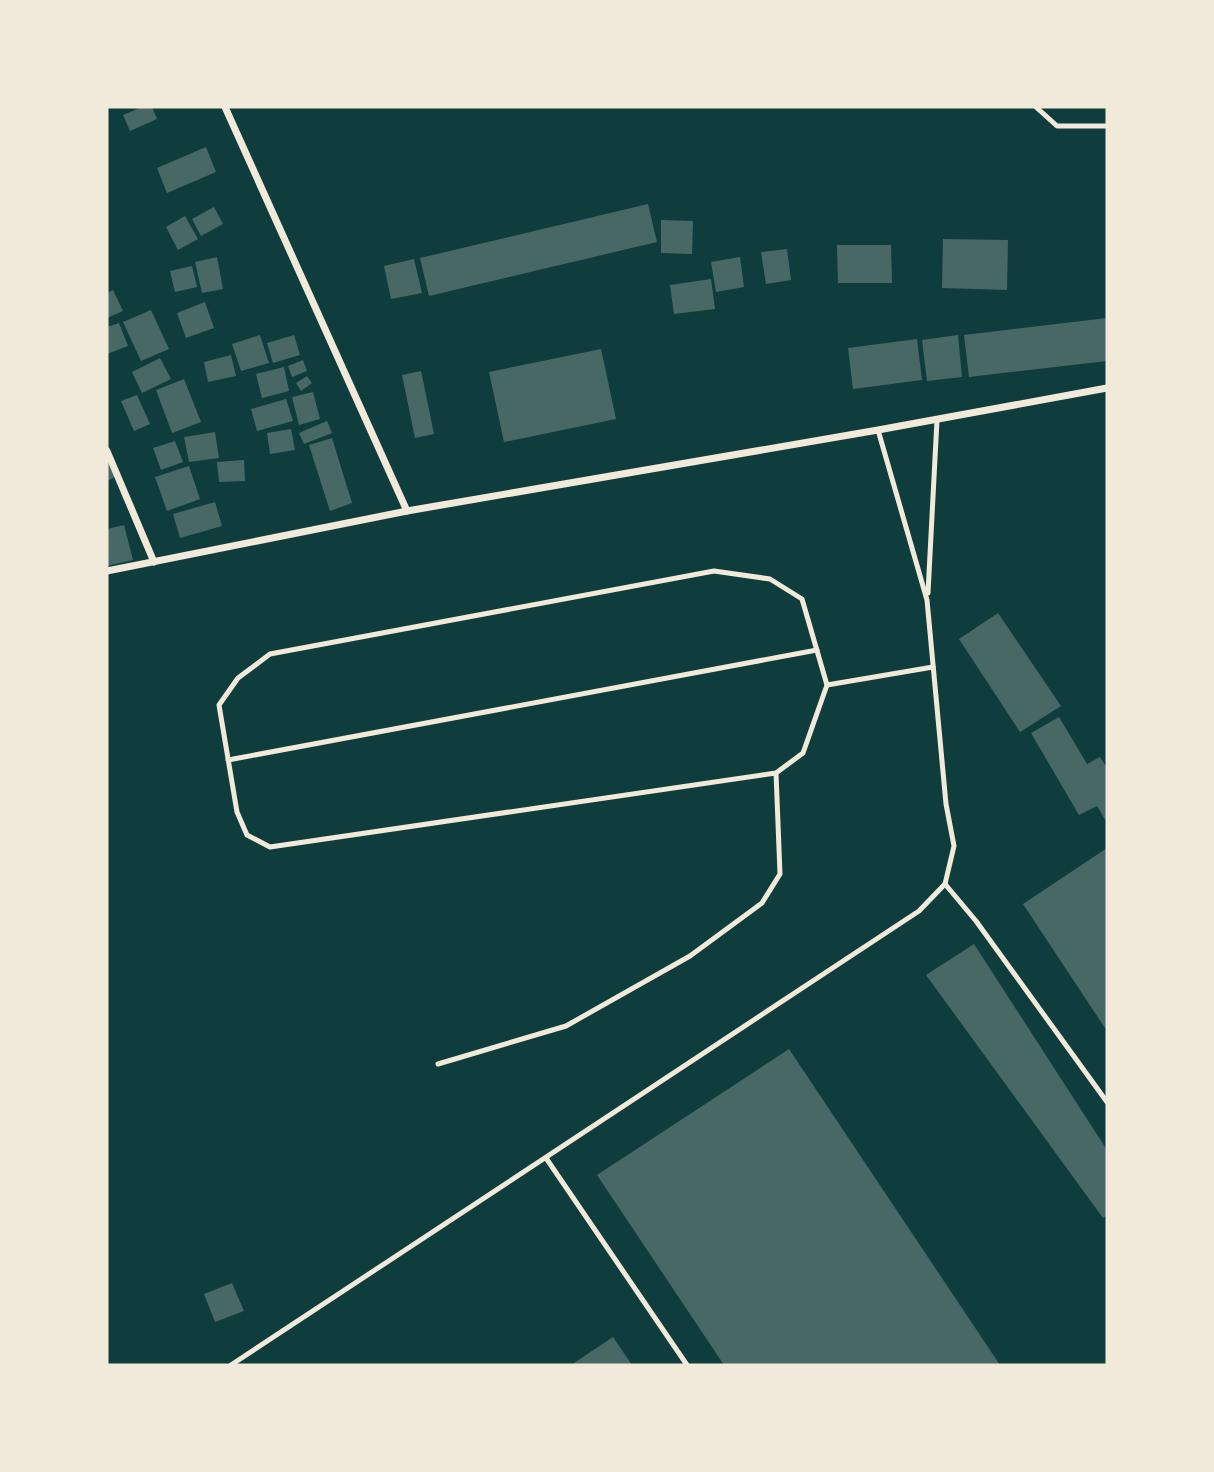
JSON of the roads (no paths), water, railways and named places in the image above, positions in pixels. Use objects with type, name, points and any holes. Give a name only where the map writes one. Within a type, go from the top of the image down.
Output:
[{"type":"street","points":[[225,107],[407,512]]},
{"type":"street","points":[[107,571],[407,512],[1107,388]]},
{"type":"street","points":[[107,451],[153,562]]},
{"type":"lane","points":[[1036,107],[1057,126],[1107,126]]},
{"type":"lane","points":[[231,1365],[919,911],[945,884],[954,846],[946,804],[927,600],[937,420]]},
{"type":"lane","points":[[878,430],[927,600]]},
{"type":"lane","points":[[714,571],[770,579],[802,599],[817,650],[827,685],[803,753],[776,773],[270,847],[247,835],[237,812],[219,705],[238,678],[270,654],[714,571]]},
{"type":"lane","points":[[228,760],[817,650]]},
{"type":"lane","points":[[827,685],[933,667]]},
{"type":"lane","points":[[438,1064],[566,1026],[690,956],[762,903],[780,874],[776,773]]},
{"type":"lane","points":[[945,884],[976,921],[1107,1102]]},
{"type":"lane","points":[[546,1158],[687,1365]]}]
